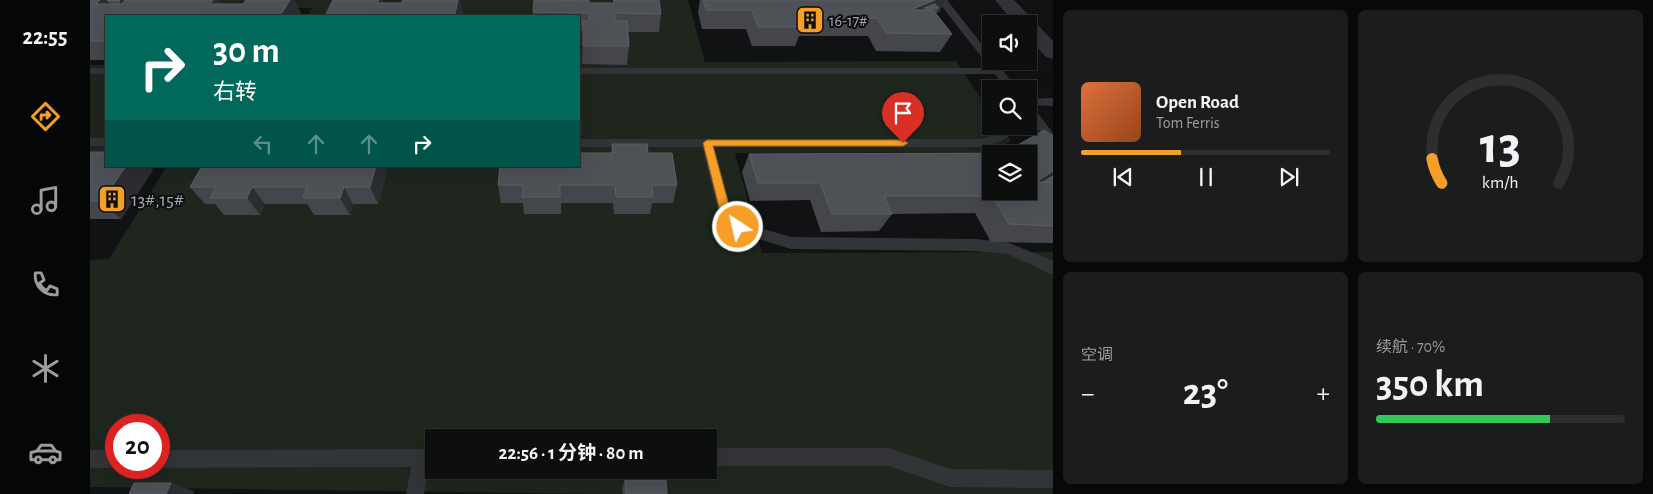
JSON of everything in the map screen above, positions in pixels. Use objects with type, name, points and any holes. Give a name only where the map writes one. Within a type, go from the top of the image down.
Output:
[{"type":"street","points":[[1004,0],[1018,15]]},
{"type":"street","points":[[1037,35],[1053,53]]},
{"type":"lane","points":[[942,0],[1005,80]]},
{"type":"lane","points":[[90,71],[105,71]]},
{"type":"lane","points":[[580,71],[998,71]]},
{"type":"lane","points":[[1037,102],[1053,102]]},
{"type":"lane","points":[[1037,123],[1053,141]]},
{"type":"lane","points":[[580,143],[981,143],[1003,135]]},
{"type":"lane","points":[[90,142],[105,142]]},
{"type":"lane","points":[[707,143],[726,215],[738,227],[791,243],[976,245],[1001,248],[1024,255],[1053,269]]},
{"type":"lane","points":[[717,457],[889,457],[950,478],[1053,479]]},
{"type":"lane","points":[[170,459],[425,458]]},
{"type":"lane","points":[[90,459],[105,459]]},
{"type":"lane","points":[[415,494],[425,464]]},
{"type":"shaded area","points":[[158,0],[688,0],[705,62],[956,61],[982,100],[982,135],[1007,135],[1011,141],[1003,145],[982,145],[982,152],[735,153],[762,253],[1053,252],[1053,494],[610,494],[90,487],[90,260],[109,259],[166,167],[580,167],[580,15],[308,15],[312,8],[148,8]]},
{"type":"shaded area","points":[[90,65],[105,65],[105,154],[90,155]]},
{"type":"building","points":[[90,0],[100,0],[96,4],[122,4],[125,0],[213,0],[210,4],[243,4],[246,0],[290,0],[281,15],[105,15],[105,41],[90,41]]},
{"type":"building","points":[[333,0],[379,0],[377,3],[401,3],[403,0],[458,0],[455,14],[326,14]]},
{"type":"building","points":[[534,0],[589,0],[589,3],[614,3],[614,0],[659,0],[661,14],[615,13],[615,21],[627,21],[629,46],[583,46],[583,21],[589,21],[589,13],[533,12]]},
{"type":"building","points":[[703,0],[935,0],[911,10],[933,10],[952,34],[886,33],[877,18],[798,18],[802,27],[758,27],[752,10],[706,10]]},
{"type":"building","points":[[935,4],[939,8],[924,8]]},
{"type":"building","points":[[1044,130],[1053,136],[1053,171],[1037,181],[1037,145],[1018,145]]},
{"type":"building","points":[[612,144],[647,144],[648,153],[672,153],[677,185],[652,185],[653,197],[616,197],[615,185],[560,185],[560,197],[522,197],[523,185],[498,185],[500,167],[580,167],[580,153],[613,153]]},
{"type":"building","points":[[90,152],[105,152],[105,167],[125,167],[102,201],[90,201]]},
{"type":"building","points":[[982,153],[982,196],[884,196],[892,214],[832,214],[820,183],[758,183],[749,154]]},
{"type":"building","points":[[201,167],[376,167],[370,187],[344,187],[340,198],[303,198],[307,187],[252,187],[247,198],[210,198],[216,187],[190,187]]},
{"type":"building","points":[[1053,176],[1053,182],[1043,182]]},
{"type":"building","points":[[1037,182],[1053,182],[1053,226],[1009,224],[994,200],[1037,200]]},
{"type":"building","points":[[625,480],[666,480],[667,494],[626,494]]},
{"type":"building","points":[[134,483],[171,483],[166,494],[129,494]]},
{"type":"place","name":"16-17#","points":[[810,20]]},
{"type":"place","name":"13#,15#","points":[[112,199]]},
{"type":"route","points":[[738,227],[726,215],[707,143],[903,143]]}]
